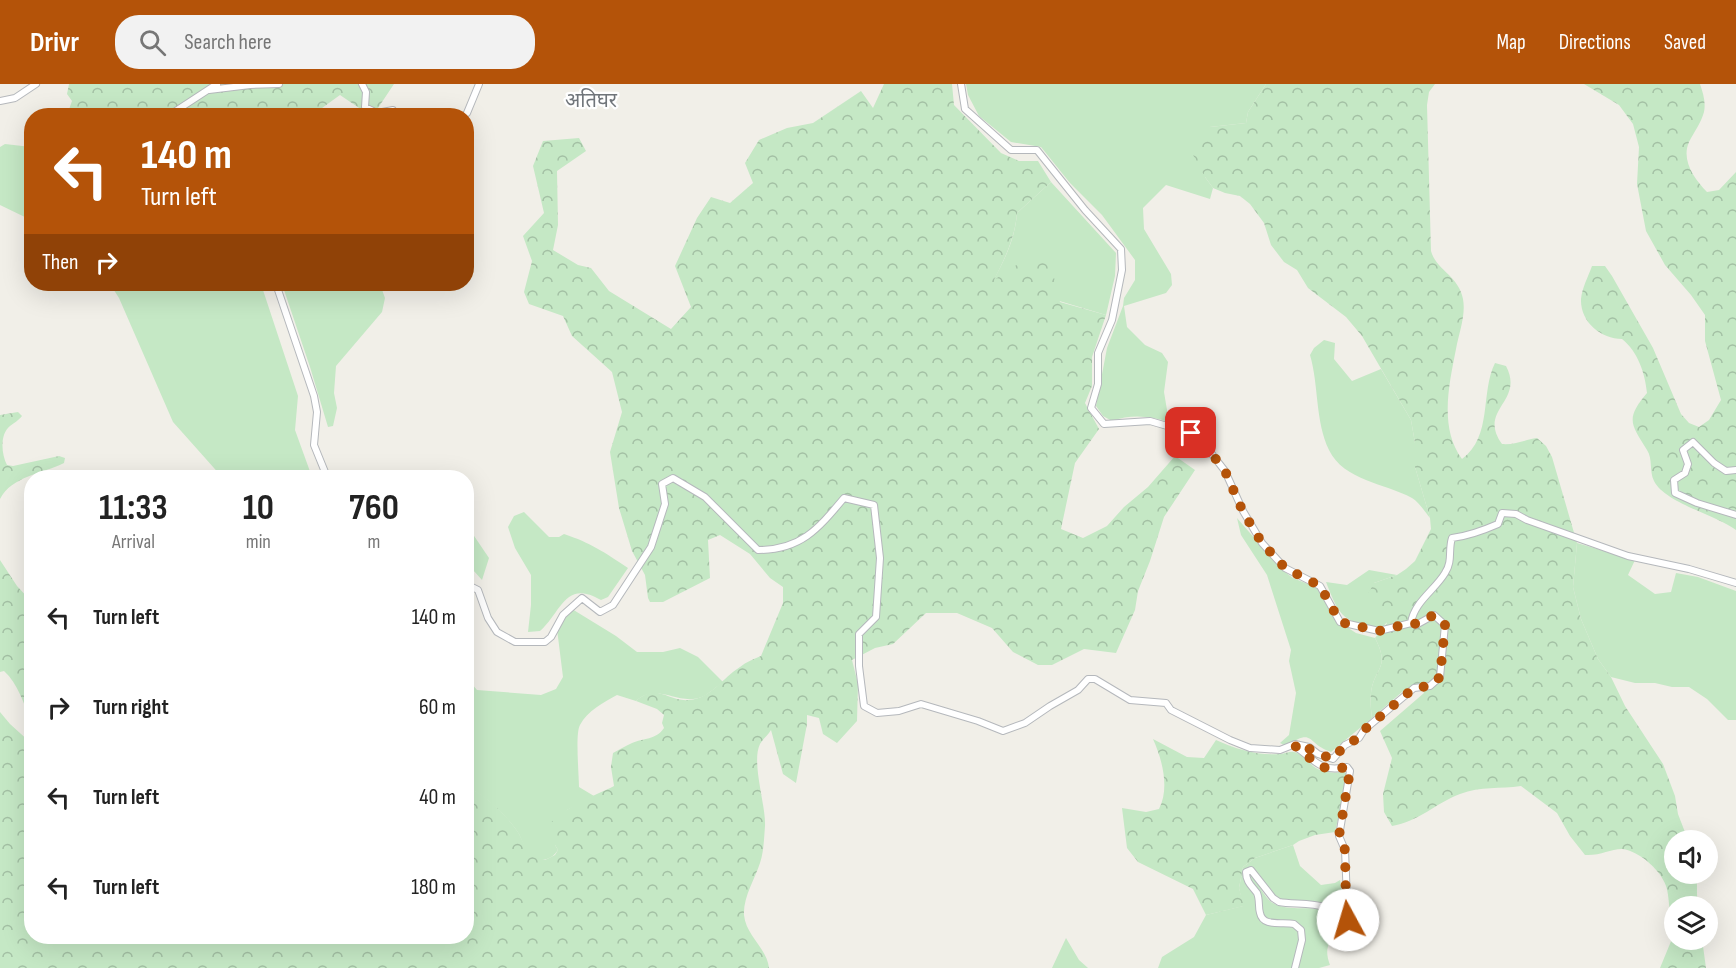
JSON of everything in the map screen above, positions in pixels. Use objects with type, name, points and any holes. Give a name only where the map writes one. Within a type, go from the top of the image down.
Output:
[{"type":"street","points":[[0,101],[15,98],[36,84]]},
{"type":"street","points":[[181,108],[217,84]]},
{"type":"street","points":[[209,90],[279,84]]},
{"type":"street","points":[[362,84],[366,92],[365,107],[367,108]]},
{"type":"street","points":[[469,108],[479,84]]},
{"type":"street","points":[[474,588],[478,590],[488,618],[497,632],[515,642],[545,642],[551,637],[563,615],[582,598],[600,612],[613,605],[651,547],[665,504],[663,484],[672,478],[705,497],[758,549],[777,550],[803,539],[823,523],[844,498],[873,505],[880,558],[876,617],[859,634],[859,666],[864,706],[877,713],[899,711],[921,705],[978,721],[1003,731],[1025,723],[1078,690],[1088,679],[1095,679],[1130,700],[1166,703],[1171,710],[1250,748],[1280,750],[1295,744],[1309,747],[1318,754],[1333,759],[1345,745],[1359,738],[1364,730],[1414,688],[1430,686],[1440,677],[1445,625],[1434,615],[1416,624],[1411,623],[1379,631],[1340,622],[1320,586],[1285,568],[1262,543],[1243,512],[1225,471],[1208,449],[1191,433],[1150,421],[1104,424],[1091,408],[1098,384],[1098,353],[1112,320],[1122,270],[1121,249],[1084,210],[1037,150],[1011,150],[965,109],[961,84]]},
{"type":"street","points":[[278,291],[314,396],[317,412],[314,445],[324,470]]},
{"type":"street","points":[[1736,470],[1726,471],[1693,442],[1683,450],[1688,464],[1685,473],[1674,480],[1675,493],[1697,503],[1736,515]]},
{"type":"street","points":[[1411,623],[1414,610],[1446,572],[1452,558],[1450,544],[1452,538],[1471,536],[1498,524],[1502,513],[1516,514],[1628,556],[1689,569],[1736,583]]},
{"type":"street","points":[[1295,744],[1312,761],[1324,768],[1347,767],[1350,771],[1339,836],[1345,850],[1348,925],[1342,927],[1338,915],[1325,906],[1279,902],[1273,898],[1251,870],[1246,872],[1249,883],[1258,897],[1260,915],[1264,920],[1277,924],[1288,922],[1299,927],[1302,940],[1295,968]]},
{"type":"green space","points":[[69,84],[394,84],[378,108],[359,108],[340,95],[322,108],[70,108],[72,101],[67,94]]},
{"type":"green space","points":[[884,84],[952,84],[954,105],[1001,153],[1019,161],[1038,161],[1051,182],[1017,213],[1012,239],[994,280],[1021,262],[1049,257],[1060,302],[1106,315],[1092,357],[1092,386],[1085,403],[1099,429],[1075,463],[1061,529],[1083,538],[1107,526],[1124,507],[1148,487],[1175,456],[1195,470],[1164,517],[1138,591],[1135,610],[1116,653],[1084,649],[1052,665],[1038,665],[1013,652],[992,628],[957,613],[926,613],[893,644],[875,648],[852,660],[858,684],[857,721],[837,743],[823,734],[819,718],[807,715],[796,783],[783,774],[771,730],[760,744],[757,761],[765,817],[764,840],[758,869],[744,908],[748,929],[765,954],[769,968],[0,968],[0,712],[24,737],[24,944],[474,944],[474,790],[495,806],[514,826],[533,857],[545,860],[555,855],[558,850],[555,845],[544,842],[545,833],[550,824],[570,808],[614,786],[611,767],[613,753],[632,743],[653,737],[664,728],[662,723],[664,715],[657,709],[636,701],[650,693],[689,700],[710,692],[742,665],[761,656],[783,603],[783,587],[770,578],[750,554],[720,535],[708,540],[710,578],[663,602],[650,602],[645,575],[632,551],[619,508],[610,452],[622,412],[612,372],[572,336],[563,316],[529,304],[524,292],[532,261],[523,236],[544,213],[533,166],[543,141],[579,138],[586,151],[557,171],[558,225],[553,250],[578,265],[591,268],[609,291],[671,329],[691,307],[675,266],[697,218],[711,197],[730,203],[753,183],[745,163],[759,140],[787,128],[813,123],[861,91],[873,108]]},
{"type":"green space","points":[[966,84],[1266,84],[1248,112],[1246,123],[1210,127],[1205,177],[1213,188],[1210,199],[1166,185],[1143,208],[1144,229],[1171,274],[1172,285],[1166,293],[1124,306],[1127,327],[1145,345],[1162,353],[1168,362],[1164,392],[1169,422],[1140,417],[1126,417],[1112,421],[1103,416],[1096,406],[1107,348],[1124,298],[1135,280],[1135,260],[1102,215],[1070,183],[1041,147],[1011,142],[979,116],[968,95]]},
{"type":"green space","points":[[1266,84],[1435,84],[1429,92],[1427,105],[1431,251],[1434,258],[1457,284],[1464,305],[1449,391],[1450,434],[1462,459],[1472,450],[1478,439],[1495,363],[1506,366],[1510,388],[1497,413],[1496,432],[1502,444],[1537,438],[1546,446],[1552,457],[1577,543],[1573,587],[1581,619],[1598,659],[1663,764],[1675,796],[1684,830],[1664,830],[1664,880],[1650,863],[1629,851],[1622,849],[1585,855],[1570,836],[1557,813],[1521,786],[1468,791],[1410,821],[1392,826],[1384,812],[1383,794],[1392,758],[1380,731],[1424,693],[1420,683],[1402,692],[1372,718],[1371,693],[1382,662],[1380,648],[1375,638],[1387,623],[1378,616],[1368,594],[1374,583],[1397,575],[1415,561],[1431,529],[1415,467],[1415,443],[1411,420],[1362,336],[1346,317],[1308,288],[1297,270],[1284,262],[1271,245],[1264,223],[1250,204],[1240,196],[1213,188],[1193,155],[1200,133],[1210,127],[1246,123],[1248,112]]},
{"type":"green space","points":[[1584,84],[1700,84],[1705,108],[1687,149],[1690,169],[1707,192],[1719,190],[1736,172],[1736,530],[1669,496],[1654,481],[1649,454],[1633,422],[1635,409],[1647,393],[1640,363],[1628,344],[1622,339],[1607,336],[1593,328],[1584,315],[1581,299],[1592,266],[1605,266],[1653,348],[1681,414],[1689,423],[1699,427],[1709,420],[1721,400],[1705,341],[1705,315],[1665,265],[1646,231],[1637,184],[1639,147],[1633,124],[1619,105]]},
{"type":"green space","points":[[5,144],[24,146],[24,217],[0,205],[0,147]]},
{"type":"green space","points":[[1051,182],[1116,253],[1115,276],[1106,315],[993,281],[1009,248],[1017,213]]},
{"type":"green space","points":[[114,291],[263,291],[298,396],[295,430],[309,470],[216,470],[173,422]]},
{"type":"green space","points":[[284,291],[382,291],[385,298],[382,312],[336,366],[334,393],[337,408],[333,426],[328,427]]},
{"type":"green space","points":[[1324,340],[1335,343],[1334,359],[1352,381],[1381,369],[1411,420],[1415,443],[1415,467],[1430,518],[1412,498],[1366,480],[1344,468],[1329,450],[1321,427],[1310,355],[1314,348]]},
{"type":"green space","points":[[18,412],[22,416],[4,434],[3,449],[7,465],[13,466],[59,456],[65,458],[64,463],[46,470],[24,470],[24,478],[5,491],[0,499],[0,415]]},
{"type":"green space","points":[[524,512],[549,537],[559,537],[564,534],[574,537],[597,548],[628,568],[608,597],[601,600],[589,594],[572,595],[565,600],[540,631],[528,632],[531,575],[515,548],[508,527],[514,516]]},
{"type":"green space","points":[[1237,518],[1281,569],[1293,578],[1320,589],[1336,620],[1356,633],[1375,638],[1380,648],[1382,662],[1371,693],[1372,718],[1331,752],[1306,737],[1286,746],[1280,743],[1289,735],[1296,693],[1289,661],[1291,650],[1267,575],[1241,535]]},
{"type":"green space","points":[[474,536],[489,558],[482,580],[474,571]]},
{"type":"green space","points":[[1577,543],[1635,560],[1628,575],[1655,594],[1671,592],[1676,573],[1698,577],[1736,591],[1736,720],[1728,720],[1707,699],[1689,687],[1635,683],[1611,677],[1598,659],[1581,619],[1573,587]]},
{"type":"green space","points":[[0,560],[24,594],[24,704],[9,676],[4,671],[0,672]]},
{"type":"green space","points":[[1369,570],[1397,575],[1374,583],[1387,622],[1382,628],[1351,621],[1345,617],[1335,604],[1326,582],[1347,585]]},
{"type":"green space","points":[[572,609],[637,652],[663,652],[680,648],[698,657],[723,682],[706,695],[695,699],[652,693],[636,701],[617,695],[587,715],[580,725],[578,736],[579,787],[594,796],[567,810],[555,845],[558,850],[551,857],[541,860],[529,854],[519,834],[503,814],[474,791],[474,686],[477,690],[541,695],[556,689],[563,677],[557,629],[559,617]]},
{"type":"green space","points":[[1153,739],[1187,757],[1204,758],[1216,740],[1256,753],[1294,752],[1320,770],[1345,772],[1348,777],[1335,832],[1315,835],[1255,858],[1243,867],[1239,888],[1244,906],[1206,915],[1193,889],[1138,862],[1127,848],[1122,808],[1146,812],[1159,809],[1162,801],[1164,774]]},
{"type":"green space","points":[[1293,845],[1300,866],[1321,885],[1340,880],[1346,920],[1343,920],[1328,905],[1285,901],[1277,897],[1259,874],[1253,875],[1264,894],[1273,903],[1283,907],[1322,910],[1336,921],[1339,934],[1329,943],[1327,956],[1330,965],[1319,968],[1158,968],[1162,957],[1194,937],[1206,915],[1243,906],[1239,888],[1243,867],[1255,858]]},
{"type":"green space","points":[[1666,884],[1697,884],[1697,896],[1668,896]]},
{"type":"green space","points":[[1066,938],[1079,960],[1088,968],[1052,968]]},
{"type":"green space","points":[[1667,950],[1704,950],[1706,968],[1660,968]]},
{"type":"district","name":"अतिघर","points":[[591,101]]},
{"type":"route","points":[[1191,433],[1208,449],[1225,471],[1243,512],[1262,543],[1285,568],[1320,586],[1340,622],[1379,631],[1411,623],[1416,624],[1434,615],[1445,625],[1440,677],[1430,686],[1414,688],[1364,730],[1359,738],[1345,745],[1333,759],[1318,754],[1309,747],[1295,744],[1312,761],[1324,768],[1347,767],[1350,771],[1339,836],[1345,850],[1348,920]]}]
